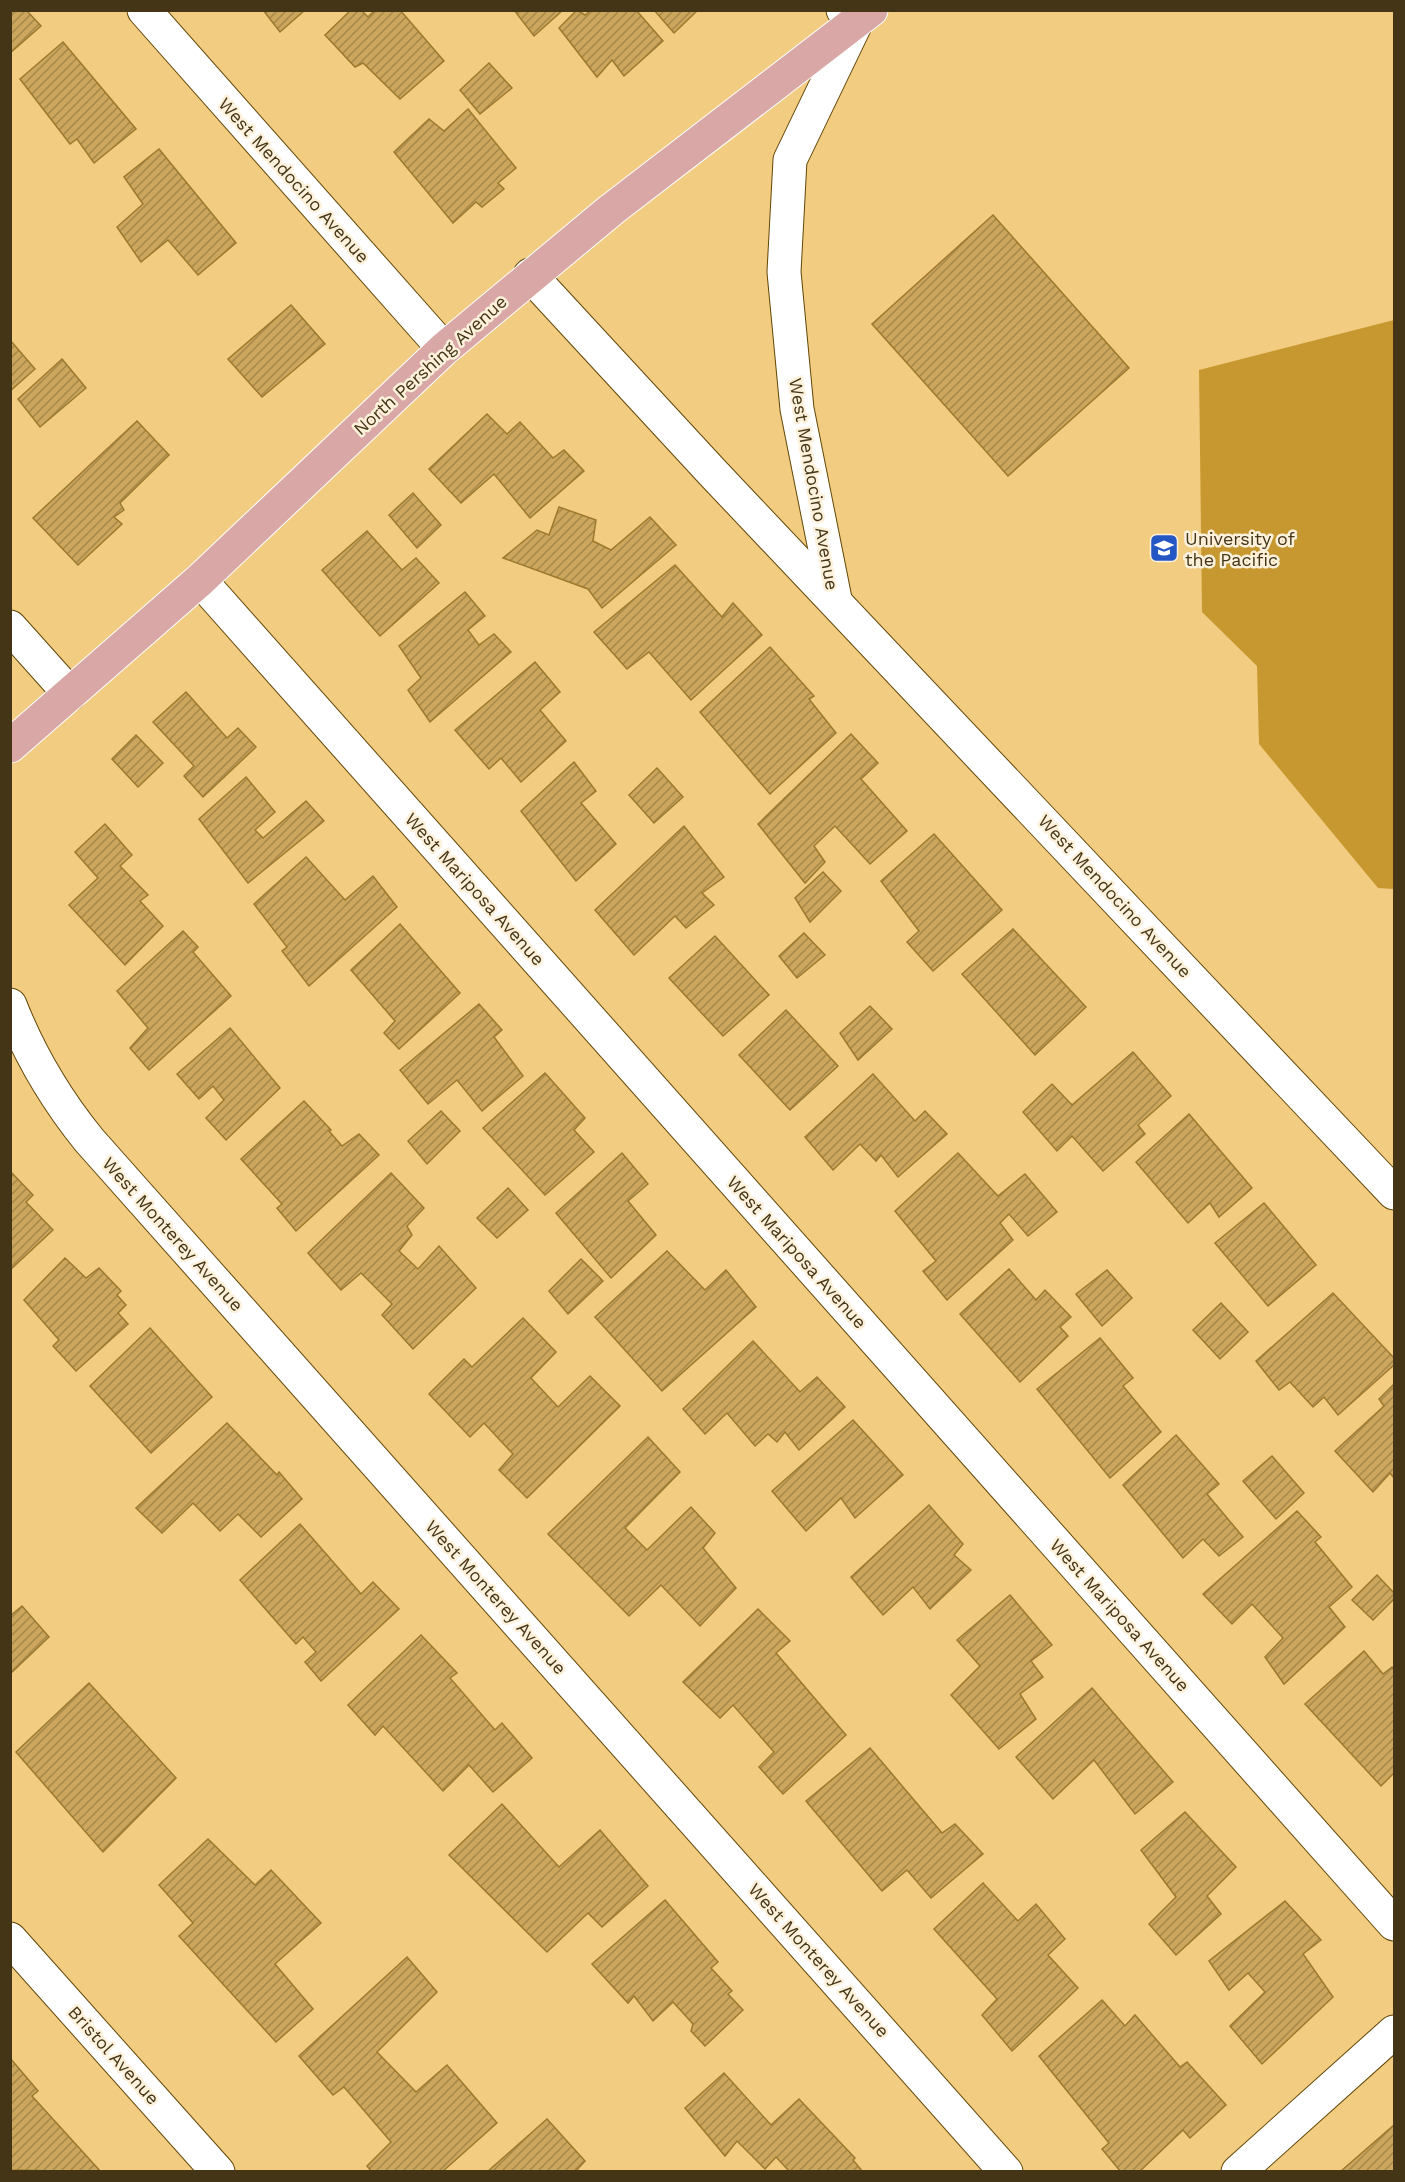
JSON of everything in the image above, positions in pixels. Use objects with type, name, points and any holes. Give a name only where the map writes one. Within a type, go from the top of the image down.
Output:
[{"type":"main road","name":"North Pershing Avenue","points":[[10,746],[200,580],[444,349],[530,275],[856,15]]},
{"type":"street","name":"West Mendocino Avenue","points":[[144,10],[444,349]]},
{"type":"street","name":"West Mendocino Avenue","points":[[835,599],[797,409],[784,272],[790,160],[856,15]]},
{"type":"street","name":"West Mendocino Avenue","points":[[530,275],[712,472],[835,599],[1395,1193]]},
{"type":"street","name":"West Mariposa Avenue","points":[[200,580],[1395,1924]]},
{"type":"street","points":[[10,627],[70,694]]},
{"type":"street","name":"West Monterey Avenue","points":[[10,1005],[26,1045],[59,1103],[89,1140],[1006,2172]]},
{"type":"street","name":"Bristol Avenue","points":[[10,1939],[218,2172]]},
{"type":"street","points":[[1238,2172],[1395,2032]]},
{"type":"shaded area","points":[[1394,320],[1394,889],[1378,888],[1259,744],[1257,666],[1202,612],[1199,370]]},
{"type":"building","points":[[10,10],[26,10],[41,26],[10,53]]},
{"type":"building","points":[[263,10],[305,10],[280,32]]},
{"type":"building","points":[[351,10],[361,10],[368,17],[375,10],[400,10],[444,61],[400,99],[363,63],[355,67],[325,35]]},
{"type":"building","points":[[514,10],[563,10],[534,36]]},
{"type":"building","points":[[577,10],[585,15],[591,10],[636,10],[663,41],[624,76],[612,60],[597,77],[559,28]]},
{"type":"building","points":[[654,10],[698,10],[674,33]]},
{"type":"building","points":[[63,42],[136,129],[94,163],[77,139],[70,144],[20,79]]},
{"type":"building","points":[[489,63],[512,88],[480,114],[460,90]]},
{"type":"building","points":[[468,109],[516,168],[498,183],[504,189],[482,207],[476,202],[453,223],[394,152],[429,119],[444,131]]},
{"type":"building","points":[[159,149],[236,243],[198,275],[168,240],[141,262],[117,227],[143,204],[124,177]]},
{"type":"building","points":[[993,215],[1129,368],[1008,476],[872,324]]},
{"type":"building","points":[[291,305],[325,344],[262,397],[228,359]]},
{"type":"building","points":[[10,340],[35,369],[10,391]]},
{"type":"building","points":[[62,359],[86,388],[40,427],[18,399]]},
{"type":"building","points":[[487,414],[507,434],[520,422],[553,458],[564,450],[584,471],[530,518],[494,474],[461,503],[429,469]]},
{"type":"building","points":[[137,421],[169,455],[120,503],[124,510],[114,517],[122,524],[78,565],[33,518]]},
{"type":"building","points":[[413,493],[441,525],[417,548],[389,515]]},
{"type":"building","points":[[559,507],[596,520],[593,541],[611,550],[650,517],[676,545],[602,608],[588,589],[503,558],[537,530],[549,535]]},
{"type":"building","points":[[367,531],[402,570],[416,558],[439,583],[380,636],[322,570]]},
{"type":"building","points":[[675,565],[722,617],[733,603],[762,635],[691,700],[649,652],[627,669],[594,632]]},
{"type":"building","points":[[465,592],[485,616],[468,630],[479,645],[494,634],[511,652],[430,722],[408,690],[421,678],[399,646]]},
{"type":"building","points":[[770,647],[814,696],[809,699],[836,733],[770,794],[700,712]]},
{"type":"building","points":[[535,662],[560,692],[540,710],[566,741],[521,782],[501,758],[489,769],[455,730]]},
{"type":"building","points":[[186,692],[227,738],[238,728],[256,747],[203,797],[184,776],[194,766],[153,722]]},
{"type":"building","points":[[851,734],[878,763],[861,779],[907,831],[870,864],[835,826],[814,846],[825,862],[805,883],[758,824]]},
{"type":"building","points":[[136,735],[163,763],[138,787],[112,759]]},
{"type":"building","points":[[574,762],[596,791],[581,803],[616,844],[576,881],[521,811]]},
{"type":"building","points":[[657,768],[683,797],[654,823],[629,795]]},
{"type":"building","points":[[246,777],[275,812],[255,830],[263,838],[306,801],[324,821],[248,883],[199,819]]},
{"type":"building","points":[[105,824],[132,855],[120,866],[148,895],[140,901],[163,926],[125,965],[69,905],[98,878],[75,852]]},
{"type":"building","points":[[684,826],[724,877],[702,893],[714,905],[686,928],[675,916],[634,955],[595,910]]},
{"type":"building","points":[[934,834],[1002,910],[933,971],[907,942],[919,931],[881,881]]},
{"type":"building","points":[[306,857],[345,900],[373,876],[397,907],[309,986],[282,951],[287,947],[254,904]]},
{"type":"building","points":[[823,872],[841,891],[810,922],[795,898]]},
{"type":"building","points":[[400,924],[460,993],[399,1049],[384,1033],[395,1021],[351,970]]},
{"type":"building","points":[[1013,929],[1086,1007],[1035,1055],[962,974]]},
{"type":"building","points":[[183,931],[198,947],[193,952],[231,996],[149,1070],[130,1048],[148,1028],[117,991]]},
{"type":"building","points":[[804,933],[825,955],[797,978],[779,956]]},
{"type":"building","points":[[715,936],[769,995],[723,1036],[669,978]]},
{"type":"building","points":[[479,1004],[502,1030],[494,1037],[523,1076],[482,1111],[457,1080],[428,1104],[400,1070]]},
{"type":"building","points":[[870,1006],[892,1029],[858,1060],[840,1033]]},
{"type":"building","points":[[786,1010],[838,1066],[790,1110],[739,1055]]},
{"type":"building","points":[[230,1028],[280,1088],[226,1140],[206,1118],[224,1100],[213,1086],[199,1099],[177,1074]]},
{"type":"building","points":[[1133,1052],[1171,1096],[1138,1125],[1145,1134],[1103,1171],[1072,1136],[1057,1151],[1023,1112],[1052,1084],[1072,1105]]},
{"type":"building","points":[[545,1073],[585,1118],[574,1130],[594,1152],[545,1195],[483,1128]]},
{"type":"building","points":[[873,1074],[915,1121],[925,1111],[947,1134],[898,1177],[881,1155],[876,1161],[860,1144],[833,1170],[805,1137]]},
{"type":"building","points":[[304,1101],[331,1130],[329,1131],[342,1146],[359,1134],[379,1155],[296,1231],[277,1208],[282,1204],[241,1159]]},
{"type":"building","points":[[441,1111],[460,1131],[427,1164],[408,1141]]},
{"type":"building","points":[[1189,1114],[1252,1188],[1219,1217],[1210,1203],[1188,1223],[1136,1162]]},
{"type":"building","points":[[622,1153],[648,1184],[628,1201],[656,1235],[611,1278],[556,1213]]},
{"type":"building","points":[[958,1153],[998,1196],[1025,1174],[1057,1212],[1028,1236],[1009,1214],[1000,1223],[1013,1240],[947,1300],[923,1271],[936,1261],[895,1211]]},
{"type":"building","points":[[10,1171],[33,1195],[26,1202],[53,1230],[10,1270]]},
{"type":"building","points":[[391,1173],[424,1208],[407,1226],[412,1235],[399,1251],[418,1269],[439,1246],[476,1288],[413,1349],[382,1315],[392,1304],[361,1273],[341,1290],[308,1253]]},
{"type":"building","points":[[508,1188],[528,1210],[497,1238],[477,1218]]},
{"type":"building","points":[[1264,1203],[1316,1265],[1268,1306],[1215,1243]]},
{"type":"building","points":[[667,1251],[705,1290],[726,1270],[756,1307],[662,1391],[595,1317]]},
{"type":"building","points":[[65,1258],[86,1278],[99,1268],[121,1291],[117,1295],[126,1305],[118,1313],[128,1324],[76,1371],[53,1346],[59,1340],[24,1300]]},
{"type":"building","points":[[581,1259],[603,1281],[568,1314],[549,1291]]},
{"type":"building","points":[[1009,1269],[1036,1300],[1045,1290],[1071,1317],[1060,1327],[1068,1336],[1020,1382],[960,1314]]},
{"type":"building","points":[[1107,1270],[1132,1298],[1102,1326],[1076,1294]]},
{"type":"building","points":[[1333,1293],[1394,1358],[1394,1365],[1338,1415],[1324,1397],[1313,1407],[1290,1382],[1279,1390],[1256,1361]]},
{"type":"building","points":[[1221,1303],[1248,1332],[1220,1359],[1193,1330]]},
{"type":"building","points":[[523,1318],[556,1352],[531,1378],[558,1407],[590,1376],[620,1406],[527,1498],[499,1470],[513,1454],[484,1423],[470,1437],[429,1394],[464,1359],[472,1367]]},
{"type":"building","points":[[150,1328],[212,1397],[151,1453],[90,1386]]},
{"type":"building","points":[[1100,1338],[1133,1378],[1123,1386],[1161,1432],[1110,1478],[1037,1389]]},
{"type":"building","points":[[753,1341],[800,1392],[817,1377],[845,1407],[799,1450],[785,1432],[777,1442],[768,1434],[755,1446],[727,1413],[705,1434],[683,1409]]},
{"type":"building","points":[[1394,1384],[1394,1478],[1390,1473],[1373,1492],[1335,1451],[1384,1406],[1379,1399]]},
{"type":"building","points":[[853,1420],[903,1475],[855,1518],[841,1498],[806,1531],[772,1491]]},
{"type":"building","points":[[227,1423],[277,1475],[279,1472],[302,1499],[261,1537],[238,1514],[220,1531],[193,1503],[162,1533],[136,1508]]},
{"type":"building","points":[[1176,1435],[1219,1484],[1207,1494],[1243,1537],[1219,1556],[1203,1539],[1183,1558],[1123,1485]]},
{"type":"building","points":[[648,1437],[680,1472],[625,1528],[647,1550],[691,1507],[715,1533],[703,1548],[736,1588],[700,1626],[661,1585],[629,1616],[548,1534]]},
{"type":"building","points":[[1272,1456],[1304,1493],[1276,1519],[1243,1481]]},
{"type":"building","points":[[929,1505],[963,1544],[954,1555],[971,1570],[930,1609],[913,1587],[883,1615],[851,1577]]},
{"type":"building","points":[[1297,1511],[1321,1537],[1315,1542],[1352,1587],[1329,1607],[1345,1627],[1284,1684],[1265,1657],[1283,1638],[1252,1604],[1232,1624],[1203,1594]]},
{"type":"building","points":[[300,1524],[361,1594],[373,1582],[399,1609],[321,1681],[305,1662],[316,1652],[303,1637],[296,1644],[240,1580]]},
{"type":"building","points":[[1377,1575],[1394,1593],[1394,1599],[1373,1620],[1352,1600]]},
{"type":"building","points":[[1010,1595],[1052,1645],[1031,1661],[1043,1677],[1020,1694],[1036,1719],[999,1749],[951,1695],[980,1666],[957,1640]]},
{"type":"building","points":[[22,1606],[49,1637],[10,1674],[10,1616]]},
{"type":"building","points":[[758,1609],[790,1641],[776,1653],[846,1735],[783,1794],[759,1767],[774,1752],[733,1705],[720,1718],[683,1682]]},
{"type":"building","points":[[421,1635],[457,1673],[450,1678],[495,1730],[502,1723],[532,1758],[493,1792],[469,1765],[443,1791],[383,1726],[375,1735],[348,1705]]},
{"type":"building","points":[[1364,1651],[1383,1674],[1392,1667],[1394,1670],[1394,1773],[1381,1786],[1305,1704]]},
{"type":"building","points":[[89,1683],[176,1778],[103,1852],[16,1752]]},
{"type":"building","points":[[1092,1688],[1173,1782],[1135,1814],[1094,1760],[1053,1799],[1016,1757]]},
{"type":"building","points":[[870,1748],[942,1833],[955,1824],[983,1854],[931,1898],[907,1870],[882,1891],[806,1801]]},
{"type":"building","points":[[502,1804],[559,1867],[600,1830],[648,1886],[602,1927],[588,1913],[547,1952],[449,1855]]},
{"type":"building","points":[[1185,1812],[1236,1867],[1207,1896],[1221,1914],[1176,1955],[1149,1924],[1176,1897],[1141,1850]]},
{"type":"building","points":[[208,1839],[255,1885],[271,1870],[321,1923],[275,1964],[313,2009],[276,2042],[179,1936],[193,1923],[159,1885]]},
{"type":"building","points":[[983,1883],[1018,1921],[1036,1904],[1065,1939],[1048,1955],[1078,1988],[1012,2051],[982,2015],[997,1999],[934,1929]]},
{"type":"building","points":[[665,1900],[718,1962],[711,1968],[732,1991],[728,1994],[743,2010],[705,2046],[691,2031],[693,2024],[673,2002],[653,2021],[634,1996],[628,2003],[592,1964]]},
{"type":"building","points":[[1285,1901],[1321,1940],[1303,1954],[1333,1997],[1262,2064],[1230,2026],[1265,1992],[1248,1973],[1229,1990],[1209,1961]]},
{"type":"building","points":[[407,1957],[437,1992],[377,2052],[416,2092],[447,2065],[497,2123],[442,2172],[372,2172],[367,2166],[391,2142],[344,2087],[333,2095],[299,2056]]},
{"type":"building","points":[[1102,2000],[1125,2026],[1135,2015],[1180,2067],[1187,2062],[1226,2105],[1190,2138],[1183,2130],[1139,2172],[1121,2172],[1102,2149],[1109,2143],[1039,2056]]},
{"type":"building","points":[[10,2058],[38,2091],[32,2096],[101,2172],[10,2170]]},
{"type":"building","points":[[724,2073],[771,2125],[799,2099],[855,2158],[853,2160],[863,2172],[790,2172],[776,2157],[765,2169],[737,2141],[725,2156],[685,2108]]},
{"type":"building","points":[[547,2119],[585,2161],[575,2172],[487,2172]]},
{"type":"building","points":[[1394,2125],[1394,2172],[1340,2172]]},
{"type":"place","name":"University of the Pacific","points":[[1164,548]]}]
